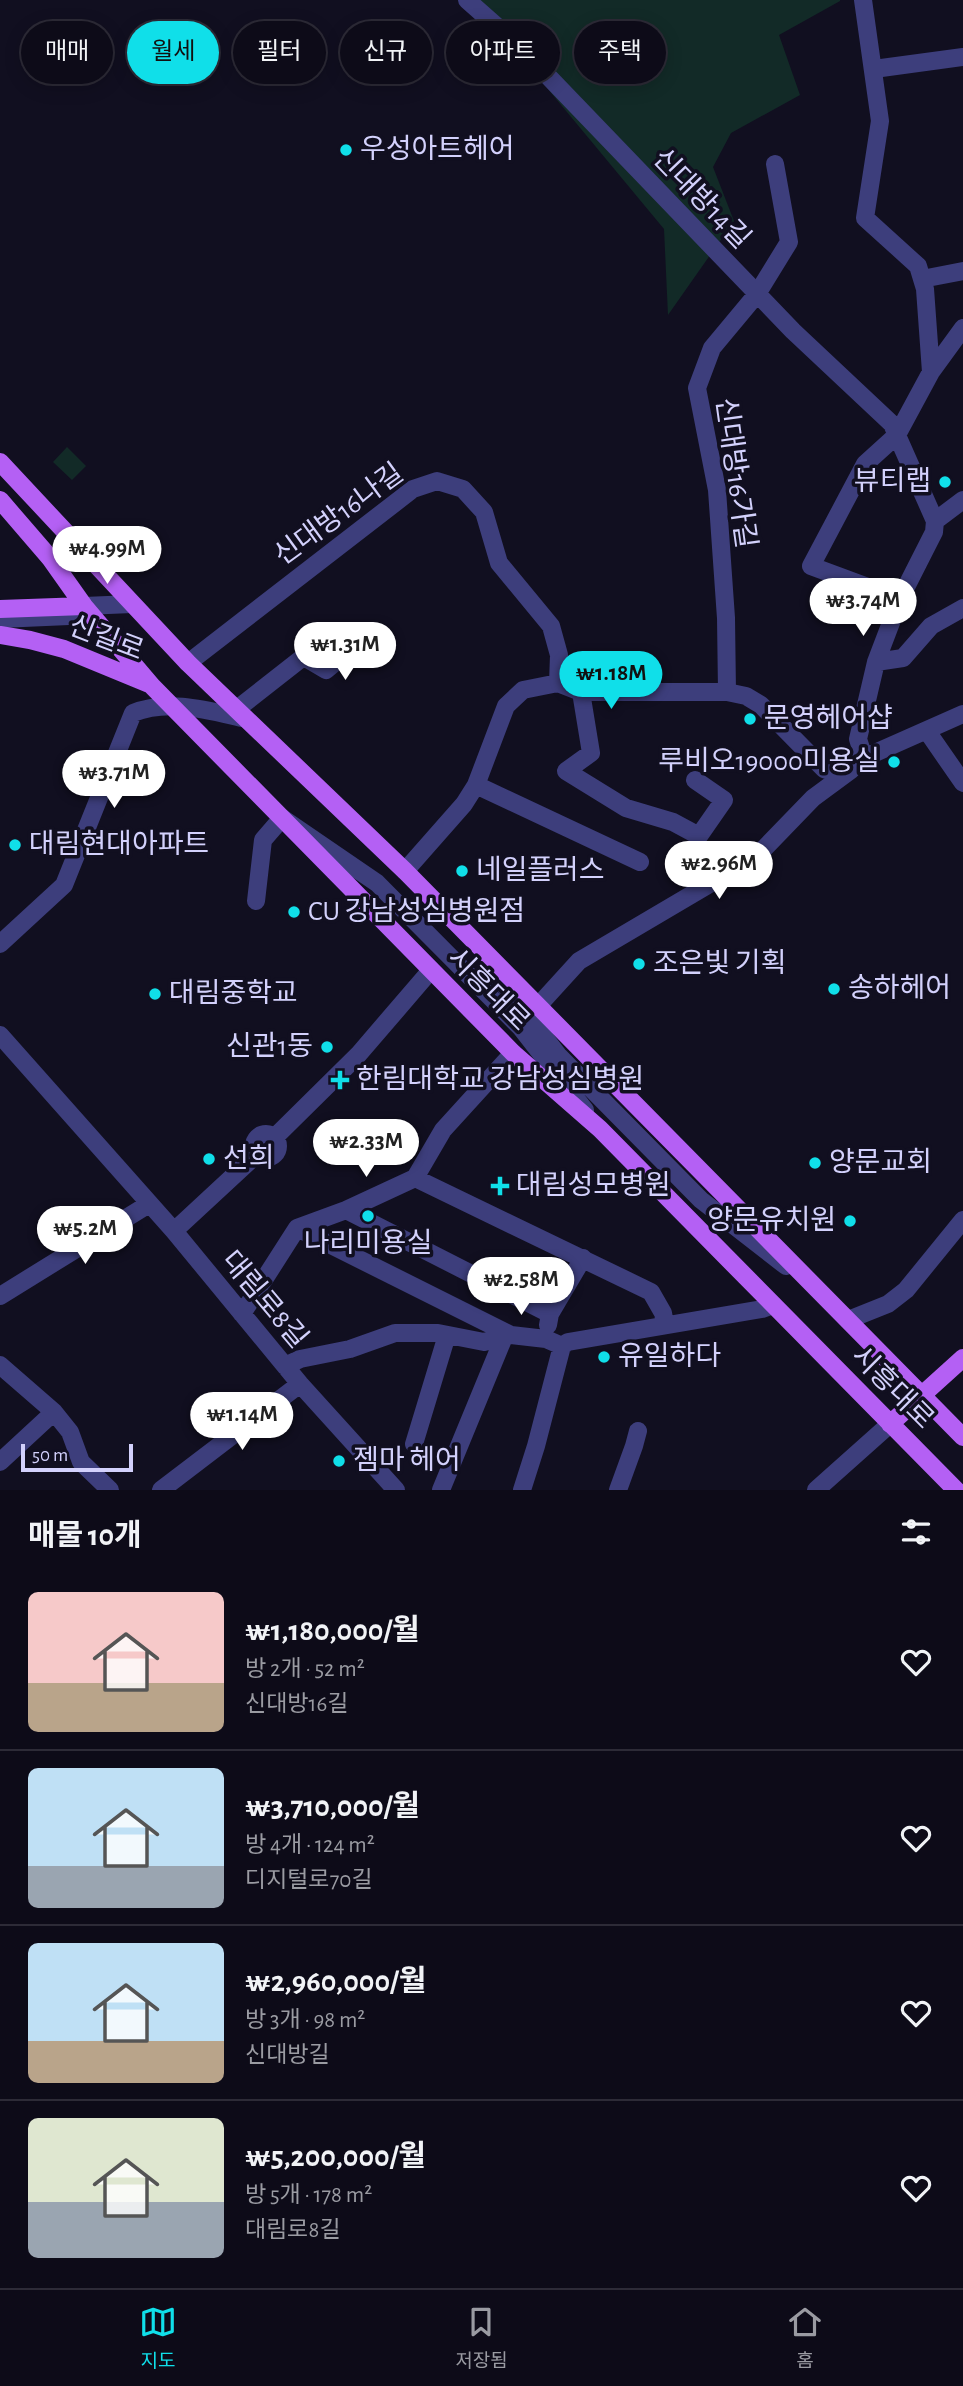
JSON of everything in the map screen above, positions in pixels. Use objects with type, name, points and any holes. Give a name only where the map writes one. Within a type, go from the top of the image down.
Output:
[{"type":"main road","name":"시흥대로","points":[[0,462],[188,663],[405,871],[963,1437]]},
{"type":"main road","name":"시흥대로","points":[[0,500],[152,686],[513,1054],[600,1129],[956,1490]]},
{"type":"main road","name":"신길로","points":[[0,609],[88,610]]},
{"type":"main road","name":"신길로","points":[[0,635],[64,649],[152,686]]},
{"type":"main road","points":[[890,1424],[963,1358]]},
{"type":"street","name":"신대방14길","points":[[467,0],[520,47],[757,294],[892,424],[935,521]]},
{"type":"street","points":[[863,0],[880,121],[865,218],[918,266],[925,289],[931,372]]},
{"type":"street","points":[[874,69],[963,57]]},
{"type":"street","name":"신대방16가길","points":[[727,692],[726,618],[717,490],[697,388],[712,348],[757,294],[789,242],[775,164]]},
{"type":"street","points":[[922,279],[963,271]]},
{"type":"street","points":[[900,599],[811,566],[865,464],[897,435],[931,372],[963,328]]},
{"type":"street","name":"신대방16나길","points":[[188,663],[413,489],[437,481],[463,489],[484,512],[499,563],[551,626],[559,655],[558,683]]},
{"type":"street","points":[[864,758],[858,739],[883,638],[934,532],[935,521],[963,500]]},
{"type":"street","name":"신길로","points":[[88,610],[132,604]]},
{"type":"street","points":[[876,662],[903,658],[931,626],[963,608]]},
{"type":"street","points":[[0,619],[88,610]]},
{"type":"street","points":[[0,944],[64,885],[133,713],[150,707],[173,706],[241,714],[302,658],[326,670],[361,641]]},
{"type":"street","points":[[405,871],[464,804],[476,785],[506,706],[523,690],[558,683],[581,692],[727,692],[746,696],[761,705],[824,769],[832,772],[963,714]]},
{"type":"street","points":[[581,692],[591,753],[566,771],[626,808],[673,822],[699,836],[724,800],[695,780]]},
{"type":"street","points":[[928,730],[963,783]]},
{"type":"street","points":[[538,1006],[579,961],[757,856],[813,798],[850,772],[864,758]]},
{"type":"street","points":[[476,785],[640,862]]},
{"type":"street","points":[[256,901],[263,840],[282,818],[377,883],[522,1028],[600,1129]]},
{"type":"street","points":[[462,929],[558,1055],[701,1200],[822,1294]]},
{"type":"street","points":[[174,1231],[257,1154],[265,1159],[273,1156],[278,1145],[274,1138],[358,1055],[431,970]]},
{"type":"street","name":"대림로8길","points":[[0,1035],[174,1231],[300,1384],[396,1490]]},
{"type":"street","points":[[242,1314],[297,1228],[346,1210],[415,1178],[443,1130],[513,1054]]},
{"type":"street","points":[[415,1178],[651,1292],[663,1313],[665,1324]]},
{"type":"street","points":[[0,1296],[149,1204]]},
{"type":"street","points":[[346,1210],[550,1314]]},
{"type":"street","points":[[848,1320],[888,1304],[906,1290],[963,1220]]},
{"type":"street","points":[[297,1228],[508,1336],[568,1342],[773,1305]]},
{"type":"street","points":[[522,1490],[536,1446],[554,1342],[550,1314],[583,1258]]},
{"type":"street","points":[[285,1366],[300,1359],[350,1349],[395,1333],[447,1335],[484,1342],[508,1336]]},
{"type":"street","points":[[414,1444],[447,1335]]},
{"type":"street","points":[[441,1490],[508,1336]]},
{"type":"street","points":[[0,1365],[54,1412],[70,1432],[81,1462],[110,1490]]},
{"type":"street","points":[[161,1490],[300,1384]]},
{"type":"street","points":[[0,1462],[54,1412]]},
{"type":"street","points":[[816,1490],[890,1424]]},
{"type":"street","points":[[618,1490],[638,1431]]},
{"type":"green space","points":[[459,0],[840,0],[779,35],[800,95],[731,133],[713,167],[734,221],[668,315],[664,229],[544,84],[560,84],[560,21],[483,21]]},
{"type":"green space","points":[[67,447],[86,466],[72,480],[53,462]]},
{"type":"place","name":"우성아트헤어","points":[[346,150]]},
{"type":"place","name":"뷰티랩","points":[[945,482]]},
{"type":"place","name":"문영헤어샵","points":[[750,719]]},
{"type":"place","name":"루비오19000미용실","points":[[894,762]]},
{"type":"place","name":"대림현대아파트","points":[[15,845]]},
{"type":"place","name":"네일플러스","points":[[462,871]]},
{"type":"place","name":"CU 강남성심병원점","points":[[294,912]]},
{"type":"place","name":"조은빛 기획","points":[[639,964]]},
{"type":"place","name":"송하헤어","points":[[834,989]]},
{"type":"place","name":"대림중학교","points":[[155,994]]},
{"type":"place","name":"신관1동","points":[[327,1047]]},
{"type":"place","name":"한림대학교 강남성심병원","points":[[340,1080]]},
{"type":"place","name":"선희","points":[[209,1159]]},
{"type":"place","name":"양문교회","points":[[815,1163]]},
{"type":"place","name":"대림성모병원","points":[[500,1186]]},
{"type":"place","name":"나리미용실","points":[[368,1216]]},
{"type":"place","name":"양문유치원","points":[[850,1221]]},
{"type":"place","name":"유일하다","points":[[604,1357]]},
{"type":"place","name":"젬마 헤어","points":[[339,1461]]}]
